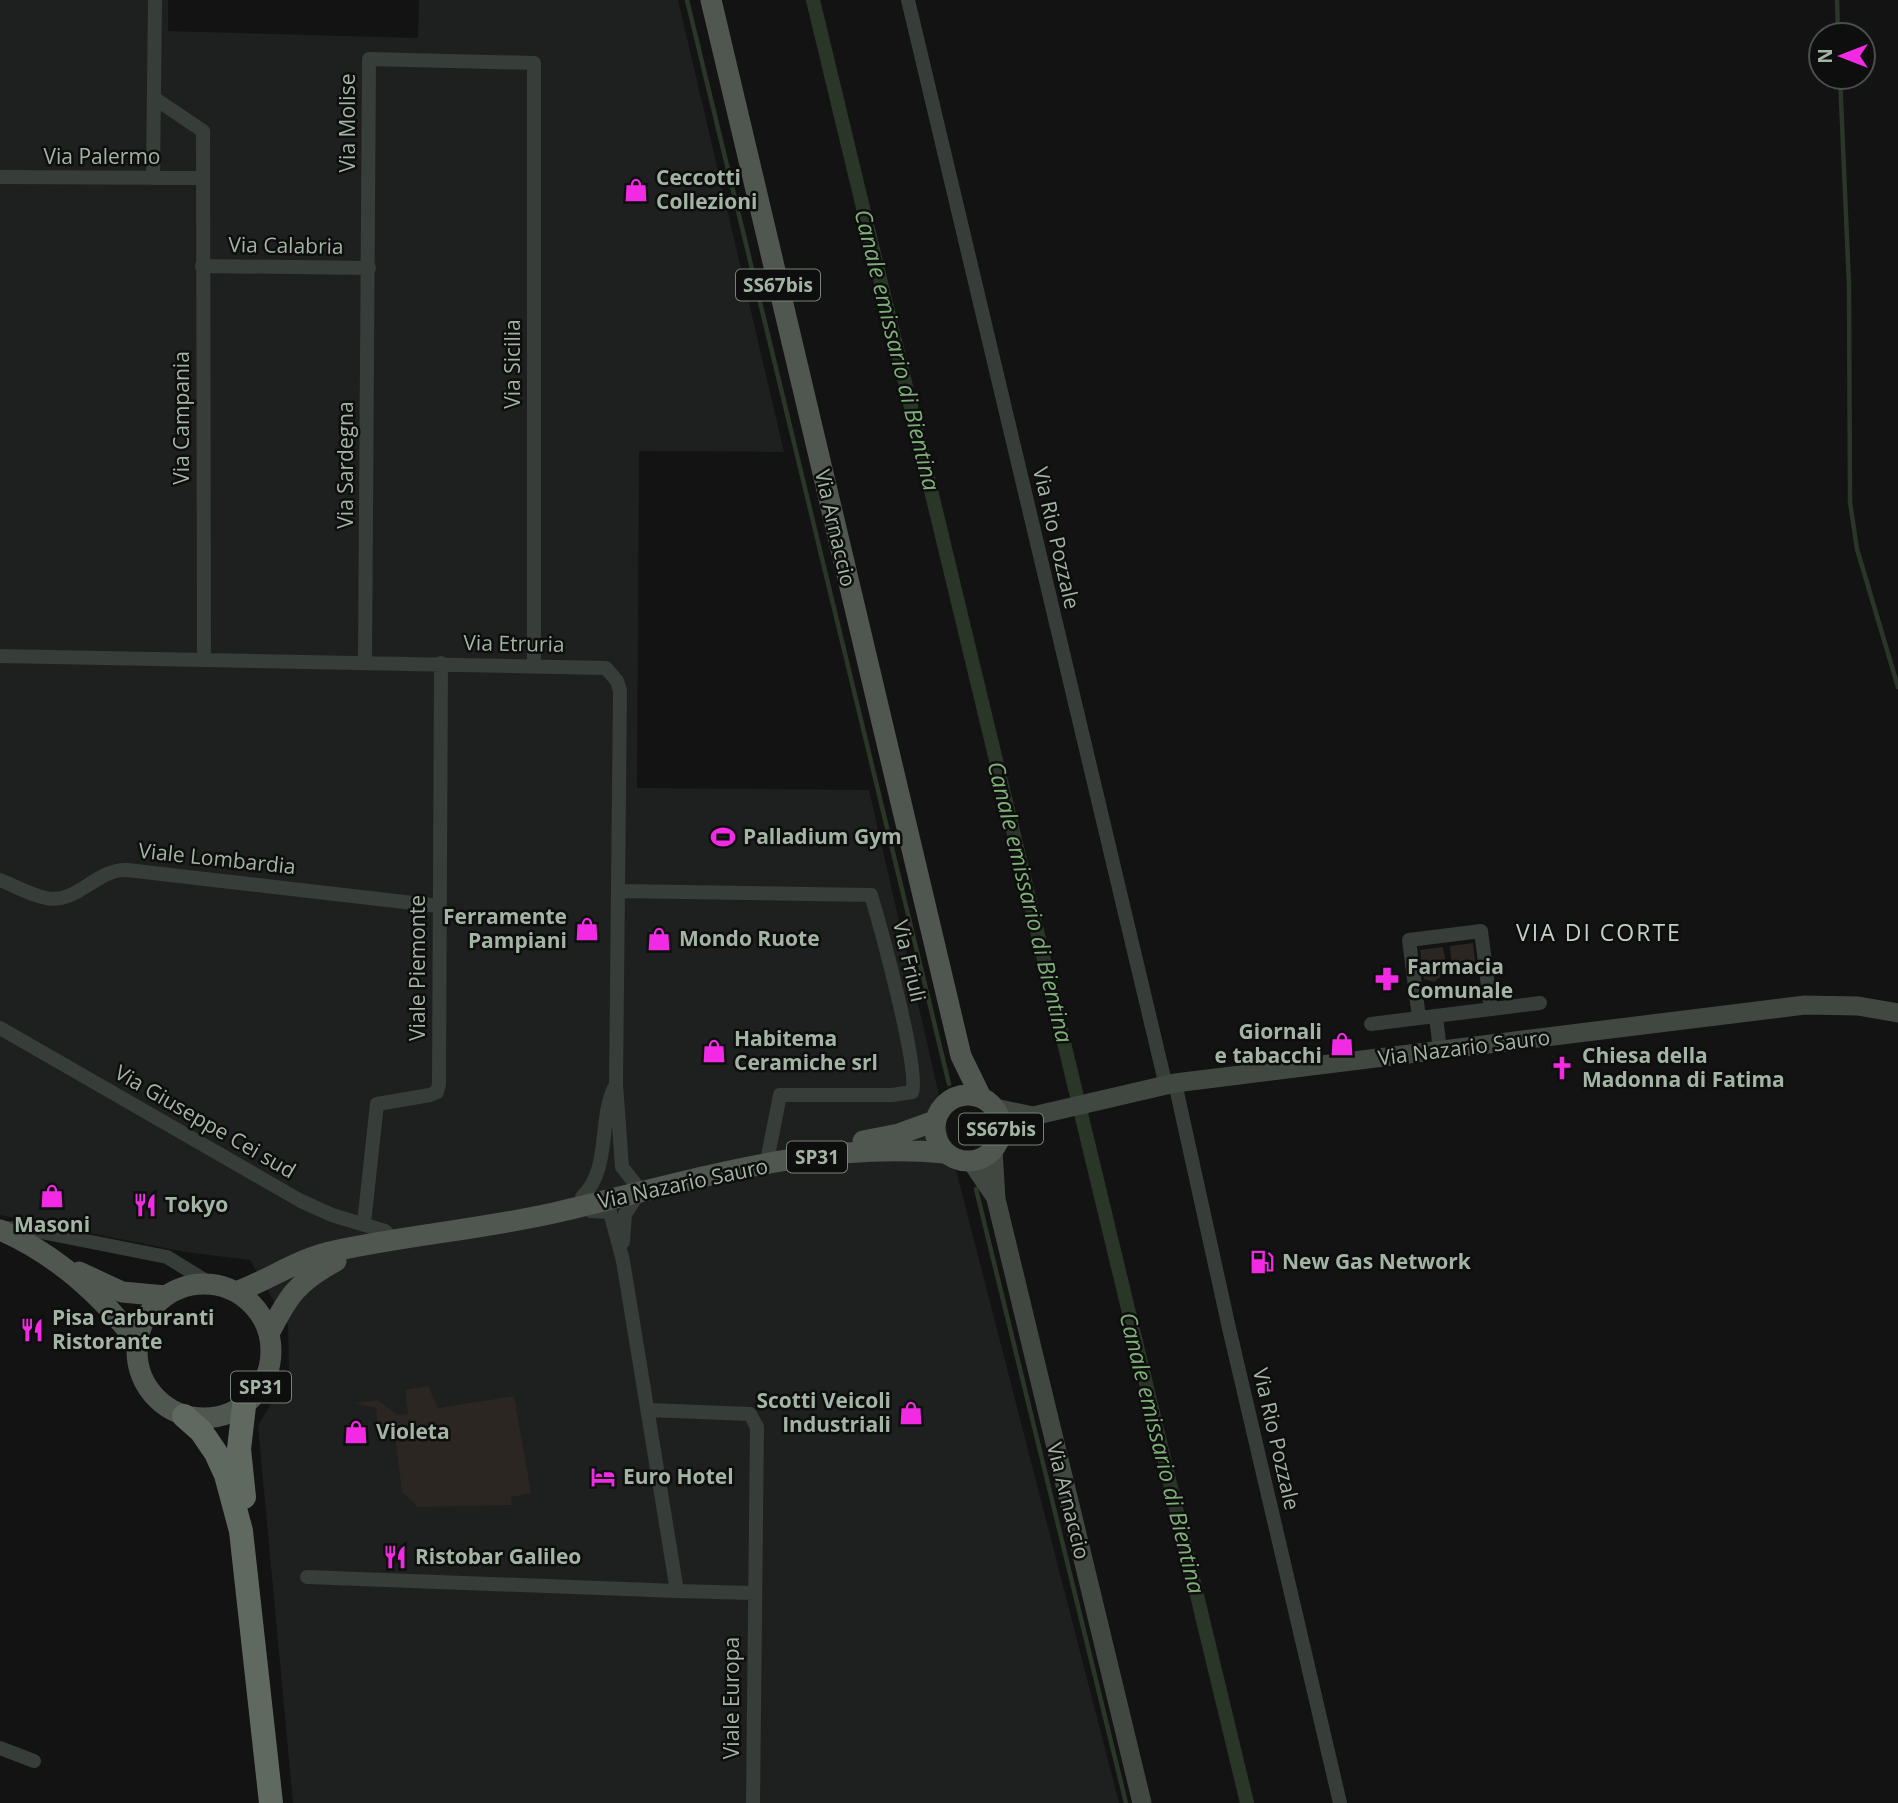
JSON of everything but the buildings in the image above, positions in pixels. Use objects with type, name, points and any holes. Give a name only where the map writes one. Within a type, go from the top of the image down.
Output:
[{"type":"highway","points":[[244,1406],[239,1450],[241,1478],[265,1641],[281,1803]]},
{"type":"highway","points":[[184,1416],[201,1431],[216,1453],[226,1475],[240,1531],[271,1803]]},
{"type":"main road","name":"Via Arnaccio","points":[[711,0],[961,1056],[988,1103]]},
{"type":"main road","name":"Via Nazario Sauro","points":[[997,1143],[1037,1115],[1171,1084],[1805,1005],[1858,1006],[1898,1013]]},
{"type":"main road","name":"Via Arnaccio","points":[[958,1096],[961,1056]]},
{"type":"main road","name":"SS67bis","points":[[958,1096],[988,1103],[1001,1124],[997,1143],[971,1161],[958,1160],[945,1153],[936,1138],[935,1121],[940,1108],[958,1096]]},
{"type":"main road","name":"Via Nazario Sauro","points":[[988,1103],[1037,1115]]},
{"type":"main road","name":"Via Nazario Sauro","points":[[463,1227],[493,1225],[544,1215],[768,1156],[899,1134],[935,1121]]},
{"type":"main road","name":"Via Arnaccio","points":[[997,1143],[996,1199],[1142,1803]]},
{"type":"main road","name":"Via Nazario Sauro","points":[[236,1292],[319,1255],[463,1227],[582,1197],[808,1158],[893,1150],[945,1153]]},
{"type":"main road","name":"Via Arnaccio","points":[[971,1161],[996,1199]]},
{"type":"main road","points":[[0,1229],[48,1257],[122,1292],[166,1296]]},
{"type":"main road","name":"Via Nazario Sauro","points":[[244,1406],[258,1391],[268,1373],[271,1353],[269,1335],[286,1299],[303,1280],[359,1248]]},
{"type":"main road","points":[[48,1257],[117,1316],[137,1343]]},
{"type":"main road","points":[[184,1416],[166,1406],[150,1392],[141,1374],[137,1343],[146,1316],[166,1296],[191,1286],[211,1284],[236,1292],[260,1314],[269,1335]]},
{"type":"main road","name":"SP31","points":[[184,1416],[215,1418],[244,1406]]},
{"type":"street","points":[[153,178],[155,0]]},
{"type":"street","name":"Via Rio Pozzale","points":[[908,0],[1171,1084],[1340,1803]]},
{"type":"street","name":"Via Molise","points":[[369,268],[369,59],[534,63]]},
{"type":"street","name":"Via Sicilia","points":[[534,63],[534,665]]},
{"type":"street","name":"Via Campania","points":[[154,97],[203,131],[204,658]]},
{"type":"street","name":"Via Palermo","points":[[0,177],[203,178]]},
{"type":"street","name":"Via Calabria","points":[[202,266],[369,268]]},
{"type":"street","name":"Via Sardegna","points":[[365,661],[369,268]]},
{"type":"street","name":"Via Etruria","points":[[0,656],[365,661],[606,668],[618,681],[620,691],[616,1084],[622,1167],[638,1189]]},
{"type":"street","name":"Viale Piemonte","points":[[364,1223],[377,1104],[437,1092],[441,663]]},
{"type":"street","name":"Viale Lombardia","points":[[0,880],[47,899],[74,893],[113,871],[127,870],[439,906]]},
{"type":"street","name":"Via Friuli","points":[[619,891],[872,895],[909,1053],[914,1085],[912,1092],[892,1095],[780,1095],[768,1156]]},
{"type":"street","points":[[1419,1018],[1409,940],[1481,931],[1491,1009]]},
{"type":"street","points":[[1371,1024],[1540,1003]]},
{"type":"street","points":[[1436,1016],[1440,1050]]},
{"type":"street","name":"Via Giuseppe Cei sud","points":[[0,1028],[301,1201],[332,1216],[385,1231],[393,1240]]},
{"type":"street","name":"Via Etruria","points":[[582,1197],[596,1180],[605,1111],[616,1084]]},
{"type":"street","points":[[623,1261],[625,1214],[638,1189]]},
{"type":"street","points":[[544,1215],[608,1211],[612,1217],[623,1261],[677,1591]]},
{"type":"street","points":[[0,1229],[26,1229],[160,1255],[211,1284]]},
{"type":"street","name":"Viale Europa","points":[[648,1410],[750,1414],[757,1427],[753,1803]]},
{"type":"street","points":[[307,1577],[754,1593]]},
{"type":"street","points":[[0,1748],[34,1761]]},
{"type":"shaded area","points":[[0,0],[168,0],[168,31],[418,38],[419,0],[678,0],[784,452],[639,451],[637,788],[869,790],[958,1178],[1119,1803],[293,1803],[258,1426],[289,1373],[288,1325],[250,1260],[185,1252],[0,1215]]},
{"type":"shaded area","points":[[1473,943],[1476,971],[1468,977],[1452,970],[1450,946]]},
{"type":"shaded area","points":[[1443,947],[1447,971],[1434,982],[1424,979],[1420,950]]},
{"type":"shaded area","points":[[428,1386],[438,1408],[514,1396],[531,1493],[511,1497],[512,1505],[418,1507],[402,1492],[394,1426],[378,1428],[376,1408],[355,1403],[378,1400],[397,1415],[408,1414],[405,1390]]},
{"type":"waterway","points":[[687,0],[949,1084]]},
{"type":"waterway","name":"Canale emissario di Bientina","points":[[813,0],[1247,1803]]},
{"type":"waterway","points":[[1837,0],[1838,21]]},
{"type":"waterway","points":[[1841,91],[1849,285],[1850,502],[1857,549],[1898,687]]},
{"type":"waterway","points":[[976,1189],[1126,1803]]},
{"type":"place","name":"Ceccotti Collezioni","points":[[636,190]]},
{"type":"place","name":"Palladium Gym","points":[[723,837]]},
{"type":"place","name":"Ferramente Pampiani","points":[[587,929]]},
{"type":"place","name":"Mondo Ruote","points":[[659,939]]},
{"type":"place","name":"Farmacia Comunale","points":[[1387,979]]},
{"type":"place","name":"Giornali e tabacchi","points":[[1342,1044]]},
{"type":"place","name":"Habitema Ceramiche srl","points":[[714,1051]]},
{"type":"place","name":"Chiesa della Madonna di Fatima","points":[[1562,1068]]},
{"type":"place","name":"Masoni","points":[[52,1196]]},
{"type":"place","name":"Tokyo","points":[[145,1205]]},
{"type":"place","name":"New Gas Network","points":[[1262,1262]]},
{"type":"place","name":"Pisa Carburanti Ristorante","points":[[32,1330]]},
{"type":"place","name":"Scotti Veicoli Industriali","points":[[911,1413]]},
{"type":"place","name":"Violeta","points":[[356,1432]]},
{"type":"place","name":"Euro Hotel","points":[[603,1477]]},
{"type":"place","name":"Ristobar Galileo","points":[[395,1557]]},
{"type":"district","name":"VIA DI CORTE","points":[[1599,933]]}]
